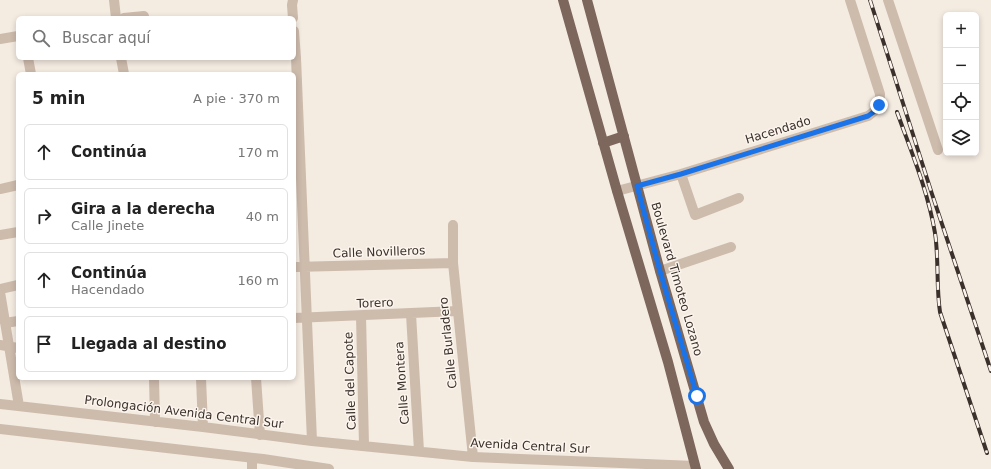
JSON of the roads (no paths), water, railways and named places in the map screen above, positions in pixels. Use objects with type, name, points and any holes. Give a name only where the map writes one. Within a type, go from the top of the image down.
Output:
[{"type":"main road","points":[[563,0],[617,191],[668,362],[695,468]]},
{"type":"main road","name":"Boulevard Timoteo Lozano","points":[[587,0],[660,271],[704,422],[728,469]]},
{"type":"main road","points":[[603,142],[624,136]]},
{"type":"street","points":[[114,0],[116,16]]},
{"type":"street","points":[[292,0],[293,16]]},
{"type":"street","name":"Hacendado","points":[[617,191],[681,174],[868,116],[875,111],[879,105],[880,94],[878,85],[850,0]]},
{"type":"street","points":[[888,0],[938,150]]},
{"type":"street","points":[[0,39],[16,36]]},
{"type":"street","points":[[296,58],[298,211],[305,267],[312,441]]},
{"type":"street","points":[[28,60],[31,72]]},
{"type":"street","points":[[121,60],[124,72]]},
{"type":"street","points":[[681,174],[695,215],[739,198]]},
{"type":"street","points":[[0,189],[16,185]]},
{"type":"street","name":"Calle Burladero","points":[[453,225],[454,263],[458,311],[473,457]]},
{"type":"street","points":[[0,235],[16,232]]},
{"type":"street","points":[[660,271],[731,247]]},
{"type":"street","name":"Calle Novilleros","points":[[296,266],[454,263]]},
{"type":"street","points":[[0,288],[16,284]]},
{"type":"street","points":[[0,292],[19,406]]},
{"type":"street","name":"Torero","points":[[296,318],[458,311]]},
{"type":"street","name":"Calle Montera","points":[[410,314],[419,451]]},
{"type":"street","name":"Calle del Capote","points":[[361,316],[364,445]]},
{"type":"street","points":[[5,323],[16,321]]},
{"type":"street","points":[[154,380],[156,422]]},
{"type":"street","points":[[201,380],[203,427]]},
{"type":"street","points":[[256,380],[260,435]]},
{"type":"street","name":"Prolongación Avenida Central Sur","points":[[0,404],[312,441],[364,445]]},
{"type":"street","points":[[0,429],[252,458],[328,469]]},
{"type":"street","name":"Avenida Central Sur","points":[[364,445],[473,457],[695,468]]},
{"type":"street","points":[[252,458],[252,469]]},
{"type":"railway","points":[[870,0],[932,194],[991,371]]},
{"type":"railway","points":[[897,112],[919,171],[932,217],[937,253],[940,312],[987,453]]}]
